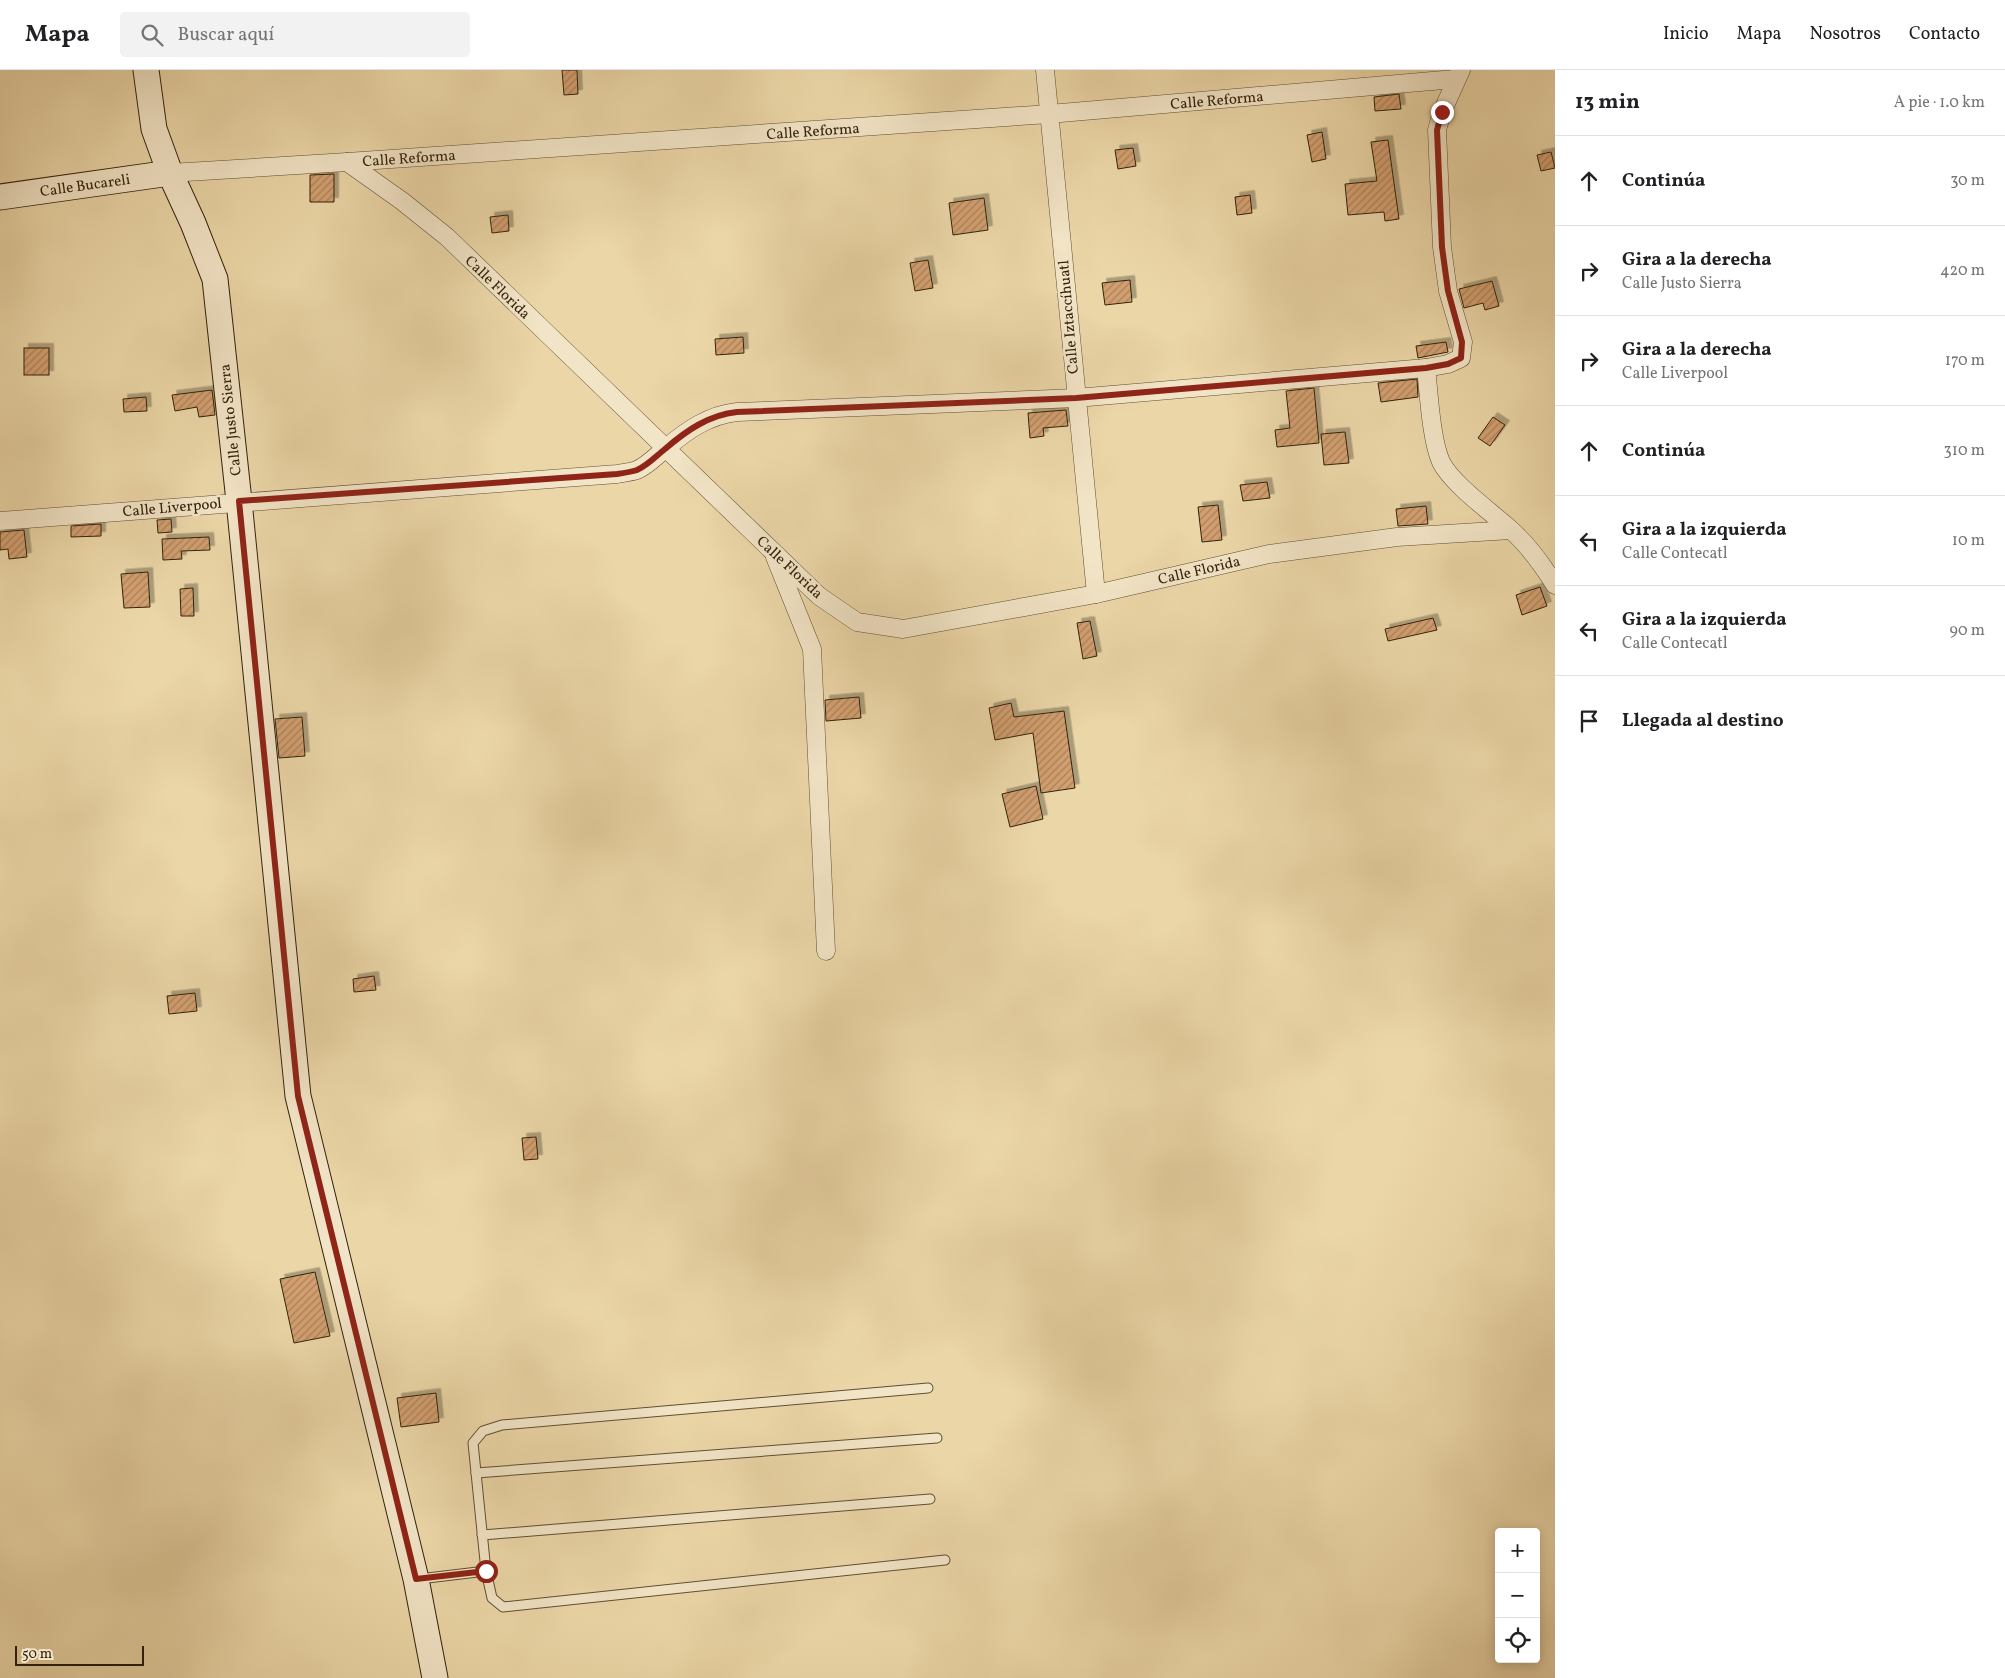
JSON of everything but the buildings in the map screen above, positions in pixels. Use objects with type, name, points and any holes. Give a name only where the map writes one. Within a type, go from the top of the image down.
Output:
[{"type":"street","name":"Calle Justo Sierra","points":[[146,70],[154,129],[214,279],[239,501],[298,1096],[416,1579],[436,1678]]},
{"type":"street","name":"Calle Iztaccíhuatl","points":[[1045,70],[1096,594]]},
{"type":"street","name":"Calle Reforma","points":[[170,173],[1049,114],[1458,75]]},
{"type":"street","name":"Calle Liverpool","points":[[0,521],[239,501],[617,474],[636,471],[704,420],[729,413],[1076,398],[1426,368],[1448,364],[1461,358],[1462,342],[1448,291],[1442,247],[1437,130],[1442,112],[1458,75]]},
{"type":"street","name":"Calle Florida","points":[[347,162],[402,201],[447,237],[819,596],[858,622],[903,629],[1096,594],[1269,554],[1397,537],[1511,530]]},
{"type":"street","name":"Calle Bucareli","points":[[0,197],[170,173]]},
{"type":"street","points":[[1426,368],[1435,439],[1442,463],[1458,483],[1511,530],[1539,559],[1555,585]]},
{"type":"street","points":[[773,552],[812,649],[826,951]]},
{"type":"lane","points":[[928,1388],[502,1425],[483,1431],[473,1443],[486,1571],[492,1598],[503,1607],[945,1560]]},
{"type":"lane","points":[[476,1473],[937,1438]]},
{"type":"lane","points":[[482,1534],[930,1499]]},
{"type":"lane","points":[[416,1579],[486,1571]]},
{"type":"route","points":[[486,1571],[416,1579],[298,1096],[239,501],[617,474],[636,471],[704,420],[721,414],[737,412],[1076,398],[1426,368],[1448,364],[1461,358],[1462,342],[1448,291],[1442,247],[1437,130],[1442,112]]}]
